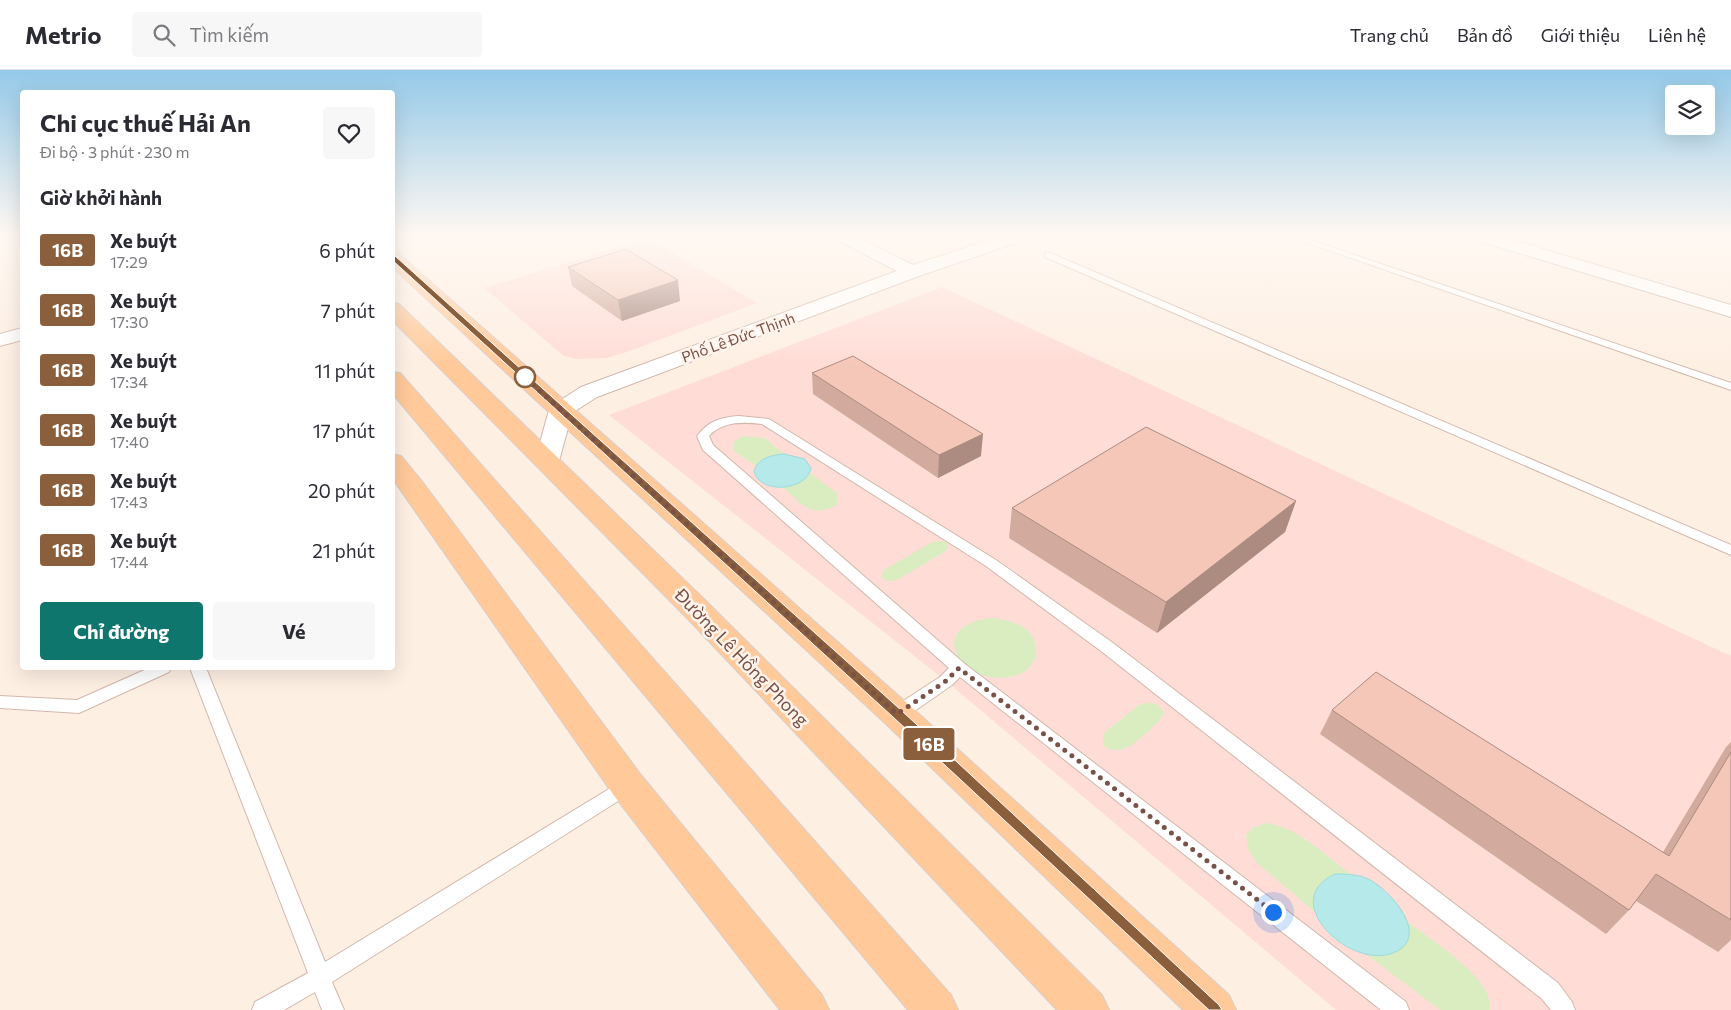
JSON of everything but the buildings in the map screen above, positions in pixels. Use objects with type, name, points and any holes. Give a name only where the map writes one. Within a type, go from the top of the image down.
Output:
[{"type":"main road","points":[[415,278],[897,714],[1214,1010]]},
{"type":"main road","name":"Đường Lê Hồng Phong","points":[[395,311],[698,611],[1087,1010]]},
{"type":"main road","points":[[395,381],[936,1010]]},
{"type":"main road","points":[[395,465],[415,489],[628,786],[807,1010]]},
{"type":"street","name":"Phố Lê Đức Thịnh","points":[[561,410],[589,392],[896,278]]},
{"type":"street","points":[[1621,278],[1731,311]]},
{"type":"street","points":[[0,340],[20,335]]},
{"type":"street","points":[[547,461],[561,410]]},
{"type":"lane","points":[[1101,278],[1731,550]]},
{"type":"lane","points":[[1414,278],[1731,387]]},
{"type":"lane","points":[[1398,1010],[959,668],[708,447],[703,436],[708,428],[724,421],[744,418],[765,421],[991,564],[1107,647],[1550,991],[1564,1010]]},
{"type":"lane","points":[[897,714],[946,681],[959,668]]},
{"type":"lane","points":[[0,702],[79,708],[159,670]]},
{"type":"lane","points":[[199,670],[333,1010]]},
{"type":"lane","points":[[263,1010],[319,978],[628,786]]},
{"type":"shaded area","points":[[517,278],[715,278],[757,303],[627,352],[606,358],[577,359],[564,356],[484,288]]},
{"type":"shaded area","points":[[942,287],[1731,656],[1731,1010],[1336,1010],[946,681],[609,415]]},
{"type":"green space","points":[[743,436],[765,438],[784,454],[768,457],[756,466],[734,451],[734,442]]},
{"type":"green space","points":[[810,473],[837,493],[837,505],[820,510],[807,508],[783,487],[798,483]]},
{"type":"green space","points":[[932,542],[947,542],[948,547],[946,551],[895,581],[887,581],[881,577],[884,570]]},
{"type":"green space","points":[[991,618],[1019,625],[1032,636],[1035,643],[1036,656],[1029,668],[1024,672],[998,678],[981,675],[967,667],[958,656],[954,644],[958,633],[969,624]]},
{"type":"green space","points":[[1146,703],[1160,706],[1164,714],[1160,720],[1141,738],[1127,747],[1120,750],[1104,746],[1103,737],[1105,732],[1139,705]]},
{"type":"green space","points":[[1266,823],[1289,830],[1300,836],[1321,850],[1350,874],[1332,876],[1321,883],[1315,894],[1315,912],[1257,863],[1248,849],[1246,835],[1252,828]]},
{"type":"green space","points":[[1408,922],[1445,949],[1473,974],[1483,986],[1489,999],[1489,1010],[1440,1010],[1367,955],[1382,956],[1409,935]]},
{"type":"water","points":[[784,454],[805,459],[811,468],[808,476],[801,482],[783,487],[773,487],[764,484],[758,479],[754,471],[762,460],[770,456]]},
{"type":"water","points":[[1335,874],[1366,878],[1386,892],[1404,914],[1409,926],[1409,938],[1403,947],[1390,954],[1373,955],[1355,951],[1325,929],[1316,914],[1314,899],[1319,885]]},
{"type":"bus line","name":"16B","points":[[415,278],[897,714],[1214,1010]]},
{"type":"route","points":[[525,377],[519,372],[897,714],[946,681],[959,668],[1273,912]]}]
